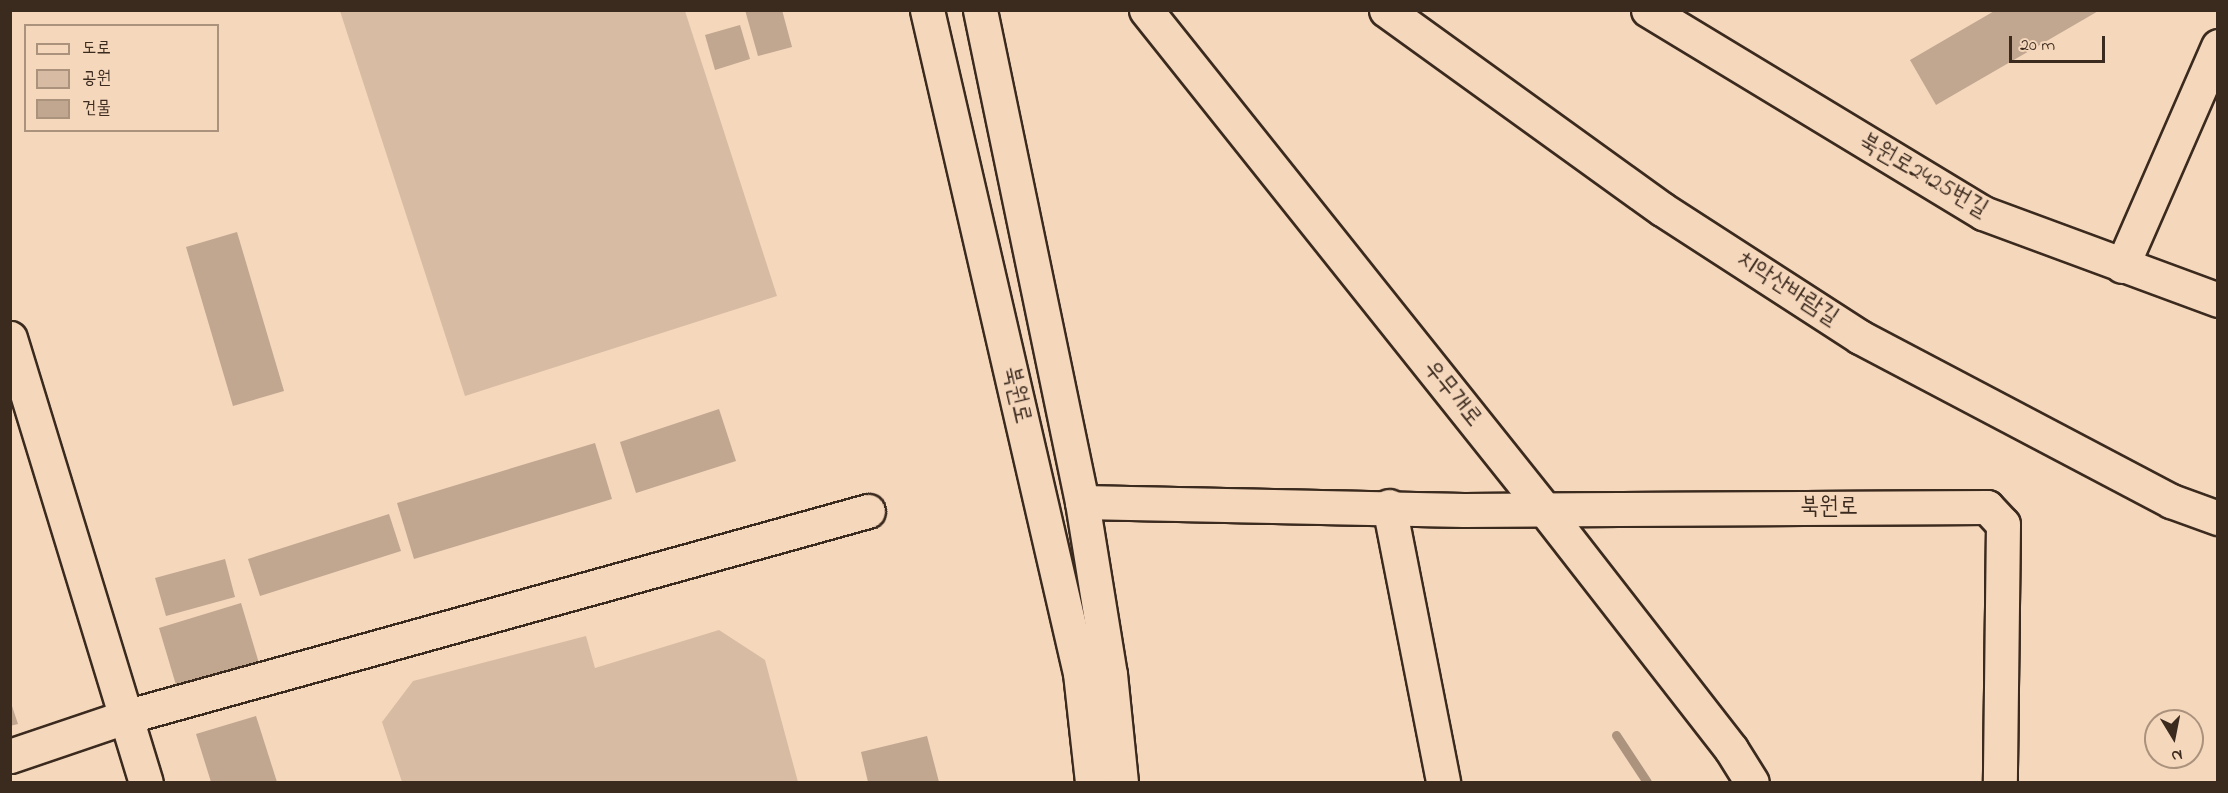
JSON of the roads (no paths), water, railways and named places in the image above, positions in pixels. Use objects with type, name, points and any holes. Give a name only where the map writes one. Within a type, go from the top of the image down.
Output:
[{"type":"street","name":"북원로","points":[[927,10],[1080,672],[1092,783]]},
{"type":"street","name":"북원로","points":[[980,10],[1082,502],[1110,674],[1121,783]]},
{"type":"street","name":"우무개로","points":[[1146,10],[1545,510],[1731,749],[1752,783]]},
{"type":"street","name":"치악산바람길","points":[[1386,10],[1662,209],[1860,337],[2171,501],[2217,518]]},
{"type":"street","name":"북원로2425번길","points":[[1648,10],[1983,213],[2217,300]]},
{"type":"street","points":[[2122,266],[2217,46]]},
{"type":"street","points":[[10,338],[146,783]]},
{"type":"street","name":"북원로","points":[[1082,502],[1545,510],[1987,507],[2004,524],[2000,783]]},
{"type":"street","points":[[1389,506],[1443,783]]},
{"type":"street","points":[[10,756],[125,717],[868,511]]},
{"type":"waterway","points":[[1616,735],[1647,782]]}]
